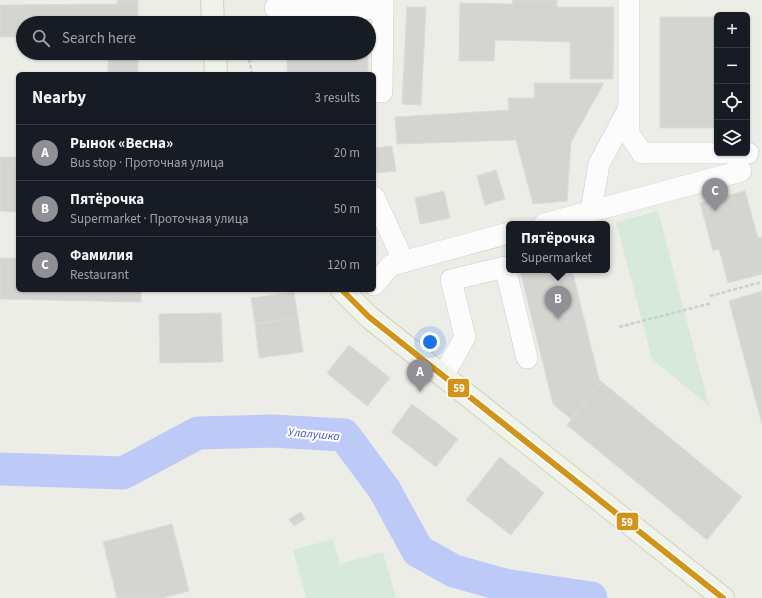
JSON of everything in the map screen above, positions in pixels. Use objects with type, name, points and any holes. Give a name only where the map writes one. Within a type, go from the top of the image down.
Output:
[{"type":"main road","points":[[212,0],[213,16]]},
{"type":"main road","points":[[215,60],[216,72]]},
{"type":"main road","points":[[347,292],[363,298],[369,317],[723,598]]},
{"type":"lane","points":[[629,0],[629,134],[642,153],[744,162]]},
{"type":"lane","points":[[275,8],[383,4],[382,92],[376,92]]},
{"type":"lane","points":[[591,211],[599,164],[629,108]]},
{"type":"lane","points":[[555,221],[591,211],[744,162]]},
{"type":"lane","points":[[376,201],[404,262]]},
{"type":"lane","points":[[376,283],[391,265],[506,234]]},
{"type":"lane","points":[[443,376],[465,337],[451,280],[505,267],[506,271]]},
{"type":"lane","points":[[506,273],[527,358]]},
{"type":"path","points":[[249,60],[252,72]]},
{"type":"path","points":[[710,296],[762,282]]},
{"type":"path","points":[[619,326],[712,303]]},
{"type":"green space","points":[[658,211],[709,406],[652,359],[616,222]]},
{"type":"green space","points":[[333,539],[340,564],[383,552],[396,598],[306,598],[293,550]]},
{"type":"building","points":[[117,0],[138,0],[138,16],[16,16],[16,37],[0,37],[0,5],[117,4]]},
{"type":"building","points":[[513,0],[557,0],[557,7],[614,7],[613,79],[570,79],[570,42],[495,40],[494,61],[459,61],[460,3],[512,4]]},
{"type":"building","points":[[407,7],[426,7],[421,105],[402,104]]},
{"type":"building","points":[[660,17],[714,17],[714,128],[660,128]]},
{"type":"building","points":[[108,60],[138,60],[138,72],[108,72]]},
{"type":"building","points":[[287,60],[368,60],[368,72],[287,72]]},
{"type":"building","points":[[534,83],[604,83],[571,142],[567,201],[533,204],[516,140],[397,144],[395,117],[509,110],[508,98],[535,98]]},
{"type":"building","points":[[392,146],[396,171],[377,173],[376,148]]},
{"type":"building","points":[[0,157],[16,157],[16,212],[0,211]]},
{"type":"building","points":[[496,170],[505,199],[485,205],[477,176]]},
{"type":"building","points":[[444,191],[450,218],[420,224],[415,198]]},
{"type":"building","points":[[745,191],[758,238],[762,237],[762,274],[728,283],[719,249],[713,251],[700,203]]},
{"type":"building","points":[[0,258],[16,258],[16,292],[141,292],[141,302],[0,299]]},
{"type":"building","points":[[521,273],[573,273],[599,379],[602,382],[571,419],[553,404]]},
{"type":"building","points":[[762,291],[762,424],[729,301]]},
{"type":"building","points":[[294,292],[298,318],[255,324],[251,298]]},
{"type":"building","points":[[221,313],[223,362],[160,363],[159,314]]},
{"type":"building","points":[[298,318],[303,352],[259,358],[255,324]]},
{"type":"building","points":[[349,345],[390,378],[367,406],[327,373]]},
{"type":"building","points":[[602,382],[742,497],[707,540],[567,425]]},
{"type":"building","points":[[412,404],[458,439],[436,467],[391,432]]},
{"type":"building","points":[[500,457],[544,493],[511,535],[466,500]]},
{"type":"building","points":[[301,512],[305,519],[294,526],[289,519]]},
{"type":"building","points":[[172,524],[189,591],[162,598],[117,598],[103,542]]},
{"type":"waterway","name":"Улалушка","points":[[0,469],[123,473],[198,433],[272,431],[344,435],[384,489],[418,551],[454,571],[504,585],[591,598]]},
{"type":"transit line","name":"59","points":[[344,292],[369,317],[723,598]]},
{"type":"place","name":"Фамилия","points":[[715,211]]},
{"type":"place","name":"Пятёрочка","points":[[558,319]]},
{"type":"place","name":"Рынок «Весна»","points":[[420,392]]}]
